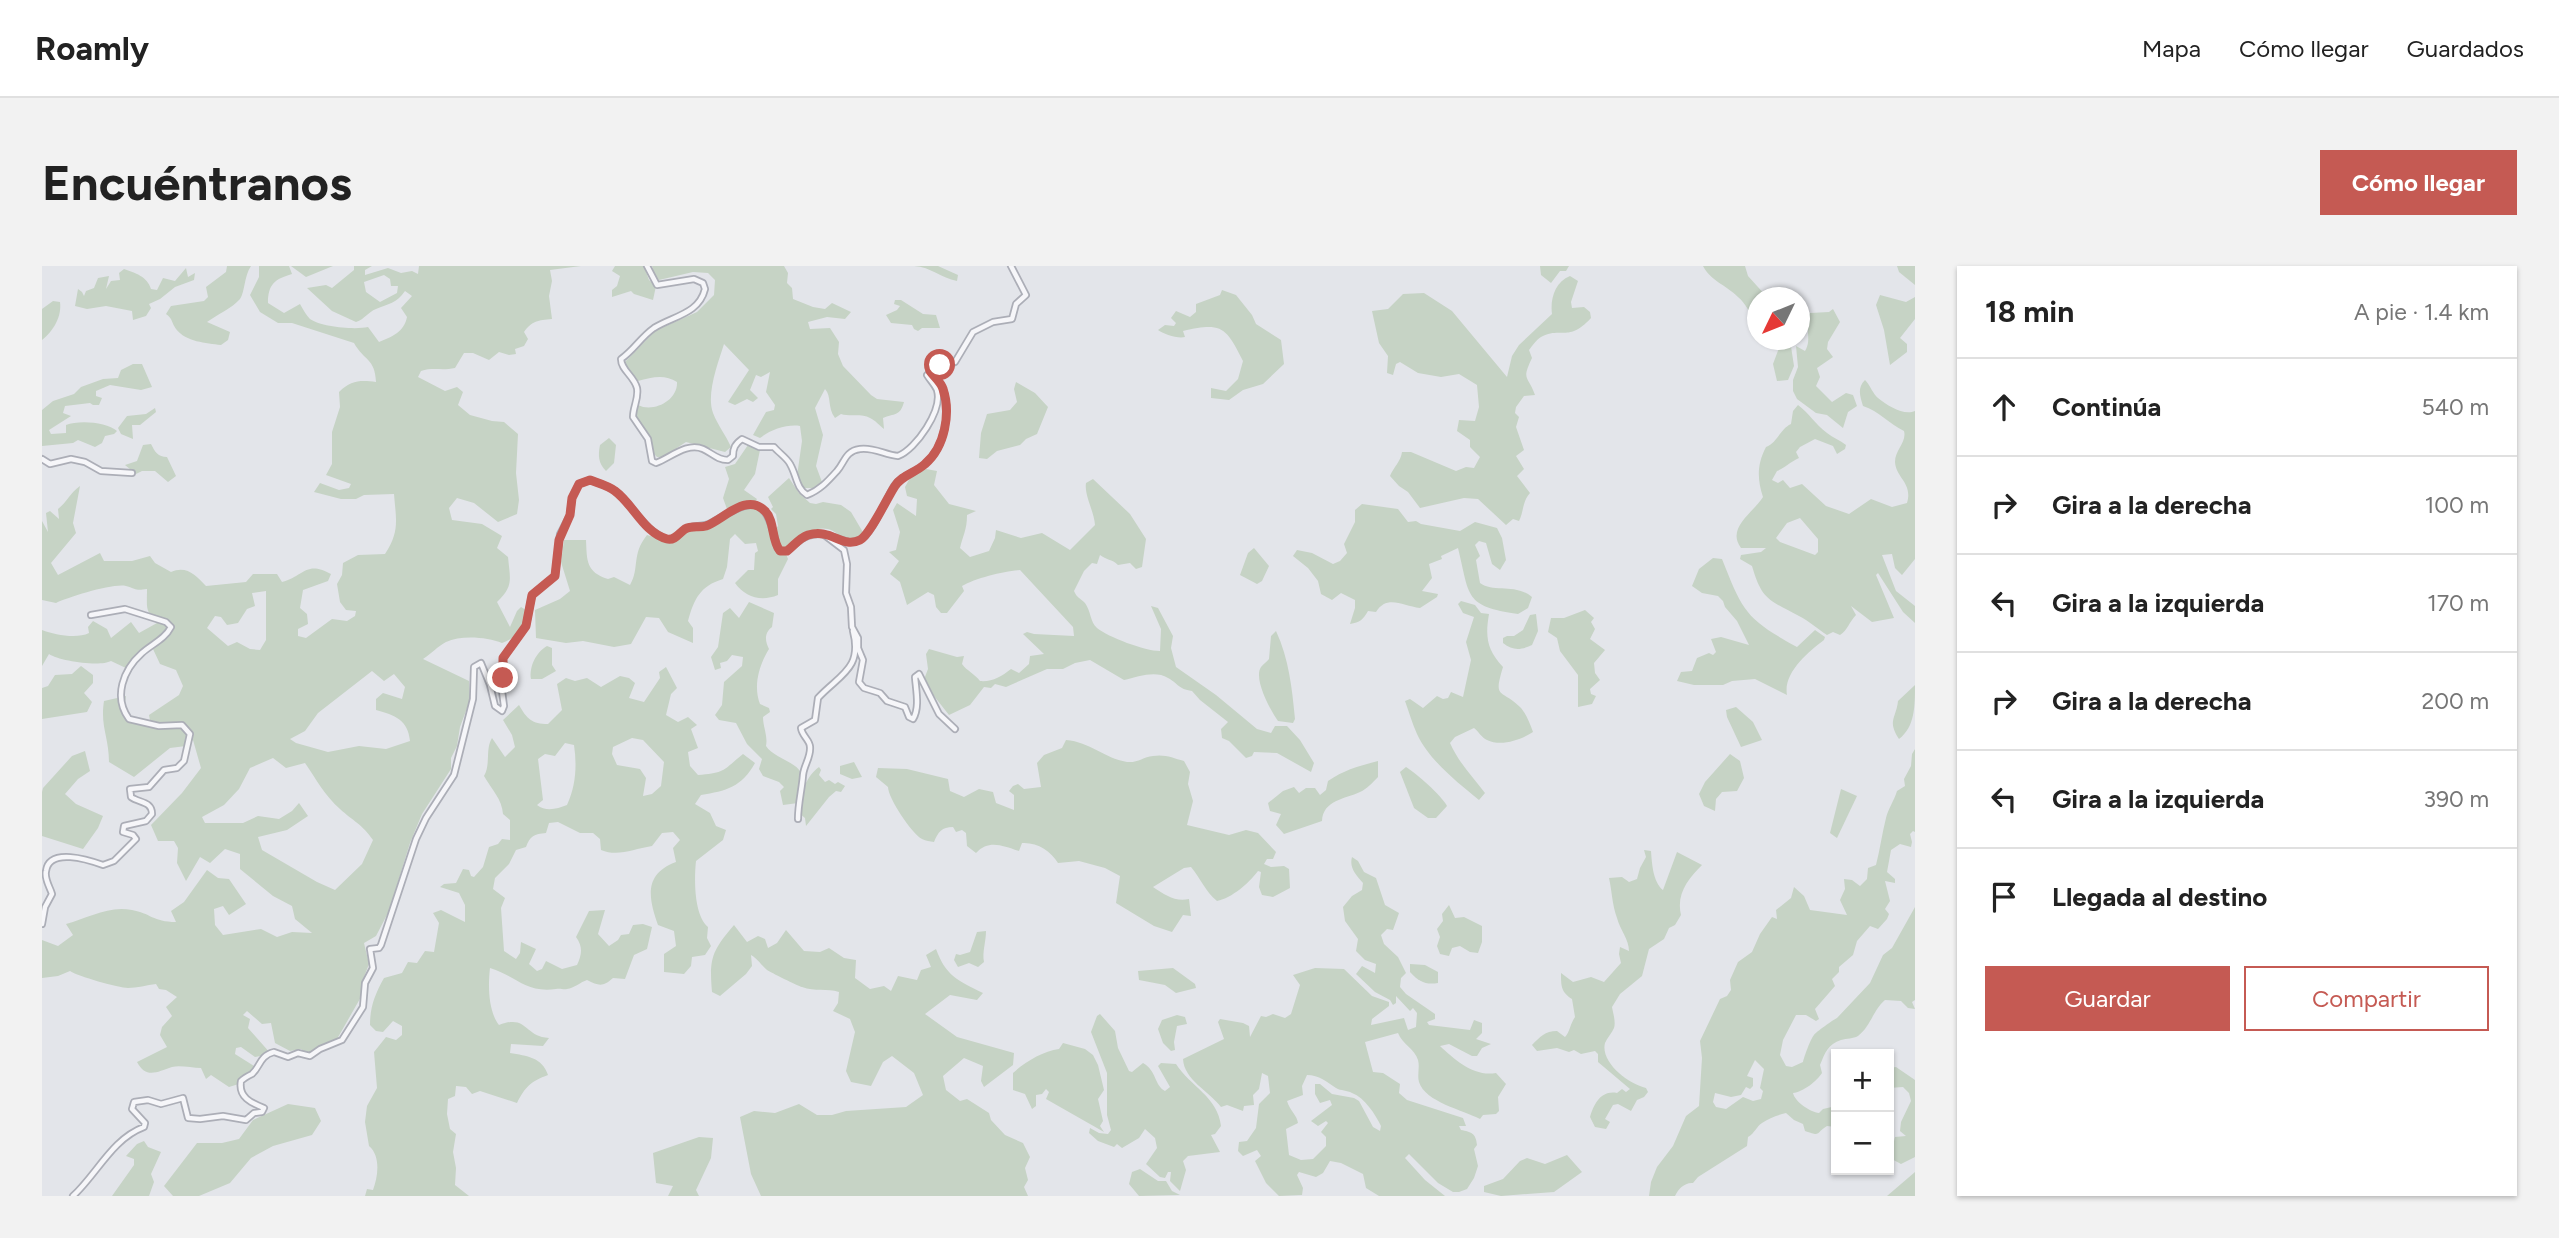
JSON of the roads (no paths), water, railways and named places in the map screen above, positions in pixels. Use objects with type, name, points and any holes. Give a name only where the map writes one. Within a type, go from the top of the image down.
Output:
[{"type":"street","points":[[647,266],[657,285],[694,279],[703,283],[705,289],[700,302],[692,310],[653,329],[636,348],[621,359],[621,365],[635,382],[637,389],[633,417],[648,439],[650,457],[656,463],[690,447],[701,447],[719,459],[727,460],[733,456],[737,443],[742,439],[759,447],[774,447],[780,456],[789,461],[804,495],[810,495],[824,487],[831,475],[837,471],[843,458],[855,450],[870,449],[898,456],[922,438],[937,398],[936,388],[927,375],[936,366],[955,362],[973,332],[993,322],[1012,319],[1016,304],[1026,295],[1011,266]]},
{"type":"street","points":[[73,1196],[101,1161],[130,1133],[145,1125],[131,1107],[134,1102],[140,1100],[161,1104],[183,1098],[188,1118],[223,1116],[246,1120],[254,1113],[262,1112],[264,1108],[244,1097],[240,1091],[241,1081],[254,1073],[256,1066],[265,1056],[274,1052],[288,1057],[298,1053],[310,1056],[342,1040],[363,1007],[365,983],[373,968],[370,948],[379,948],[381,944],[416,839],[426,818],[454,775],[473,699],[474,667],[481,663],[495,706],[502,711],[503,658],[526,626],[532,595],[555,576],[559,540],[579,484],[590,480],[615,490],[650,527],[667,539],[673,539],[690,527],[706,526],[726,513],[747,505],[762,508],[768,515],[776,547],[780,551],[790,549],[806,536],[823,533],[850,543],[862,540],[898,481],[923,466],[935,451],[946,424],[942,387],[930,371]]},
{"type":"street","points":[[42,459],[54,464],[62,460],[80,460],[101,471],[132,473]]},
{"type":"street","points":[[798,819],[803,775],[810,751],[810,743],[801,733],[801,728],[815,720],[818,698],[836,684],[851,665],[855,655],[852,612],[846,593],[847,564],[844,550],[823,533]]},
{"type":"street","points":[[42,925],[45,908],[52,894],[46,876],[47,866],[51,861],[63,857],[103,865],[118,857],[136,839],[123,832],[124,826],[146,821],[152,814],[146,803],[131,797],[130,789],[149,788],[164,771],[181,765],[190,740],[190,734],[182,725],[159,726],[129,719],[124,710],[120,689],[138,656],[166,635],[171,626],[125,609],[91,615]]},
{"type":"street","points":[[852,627],[857,634],[858,648],[863,660],[859,679],[862,686],[877,691],[887,701],[905,707],[908,716],[913,719],[918,699],[915,677],[919,674],[939,714],[955,729]]}]
